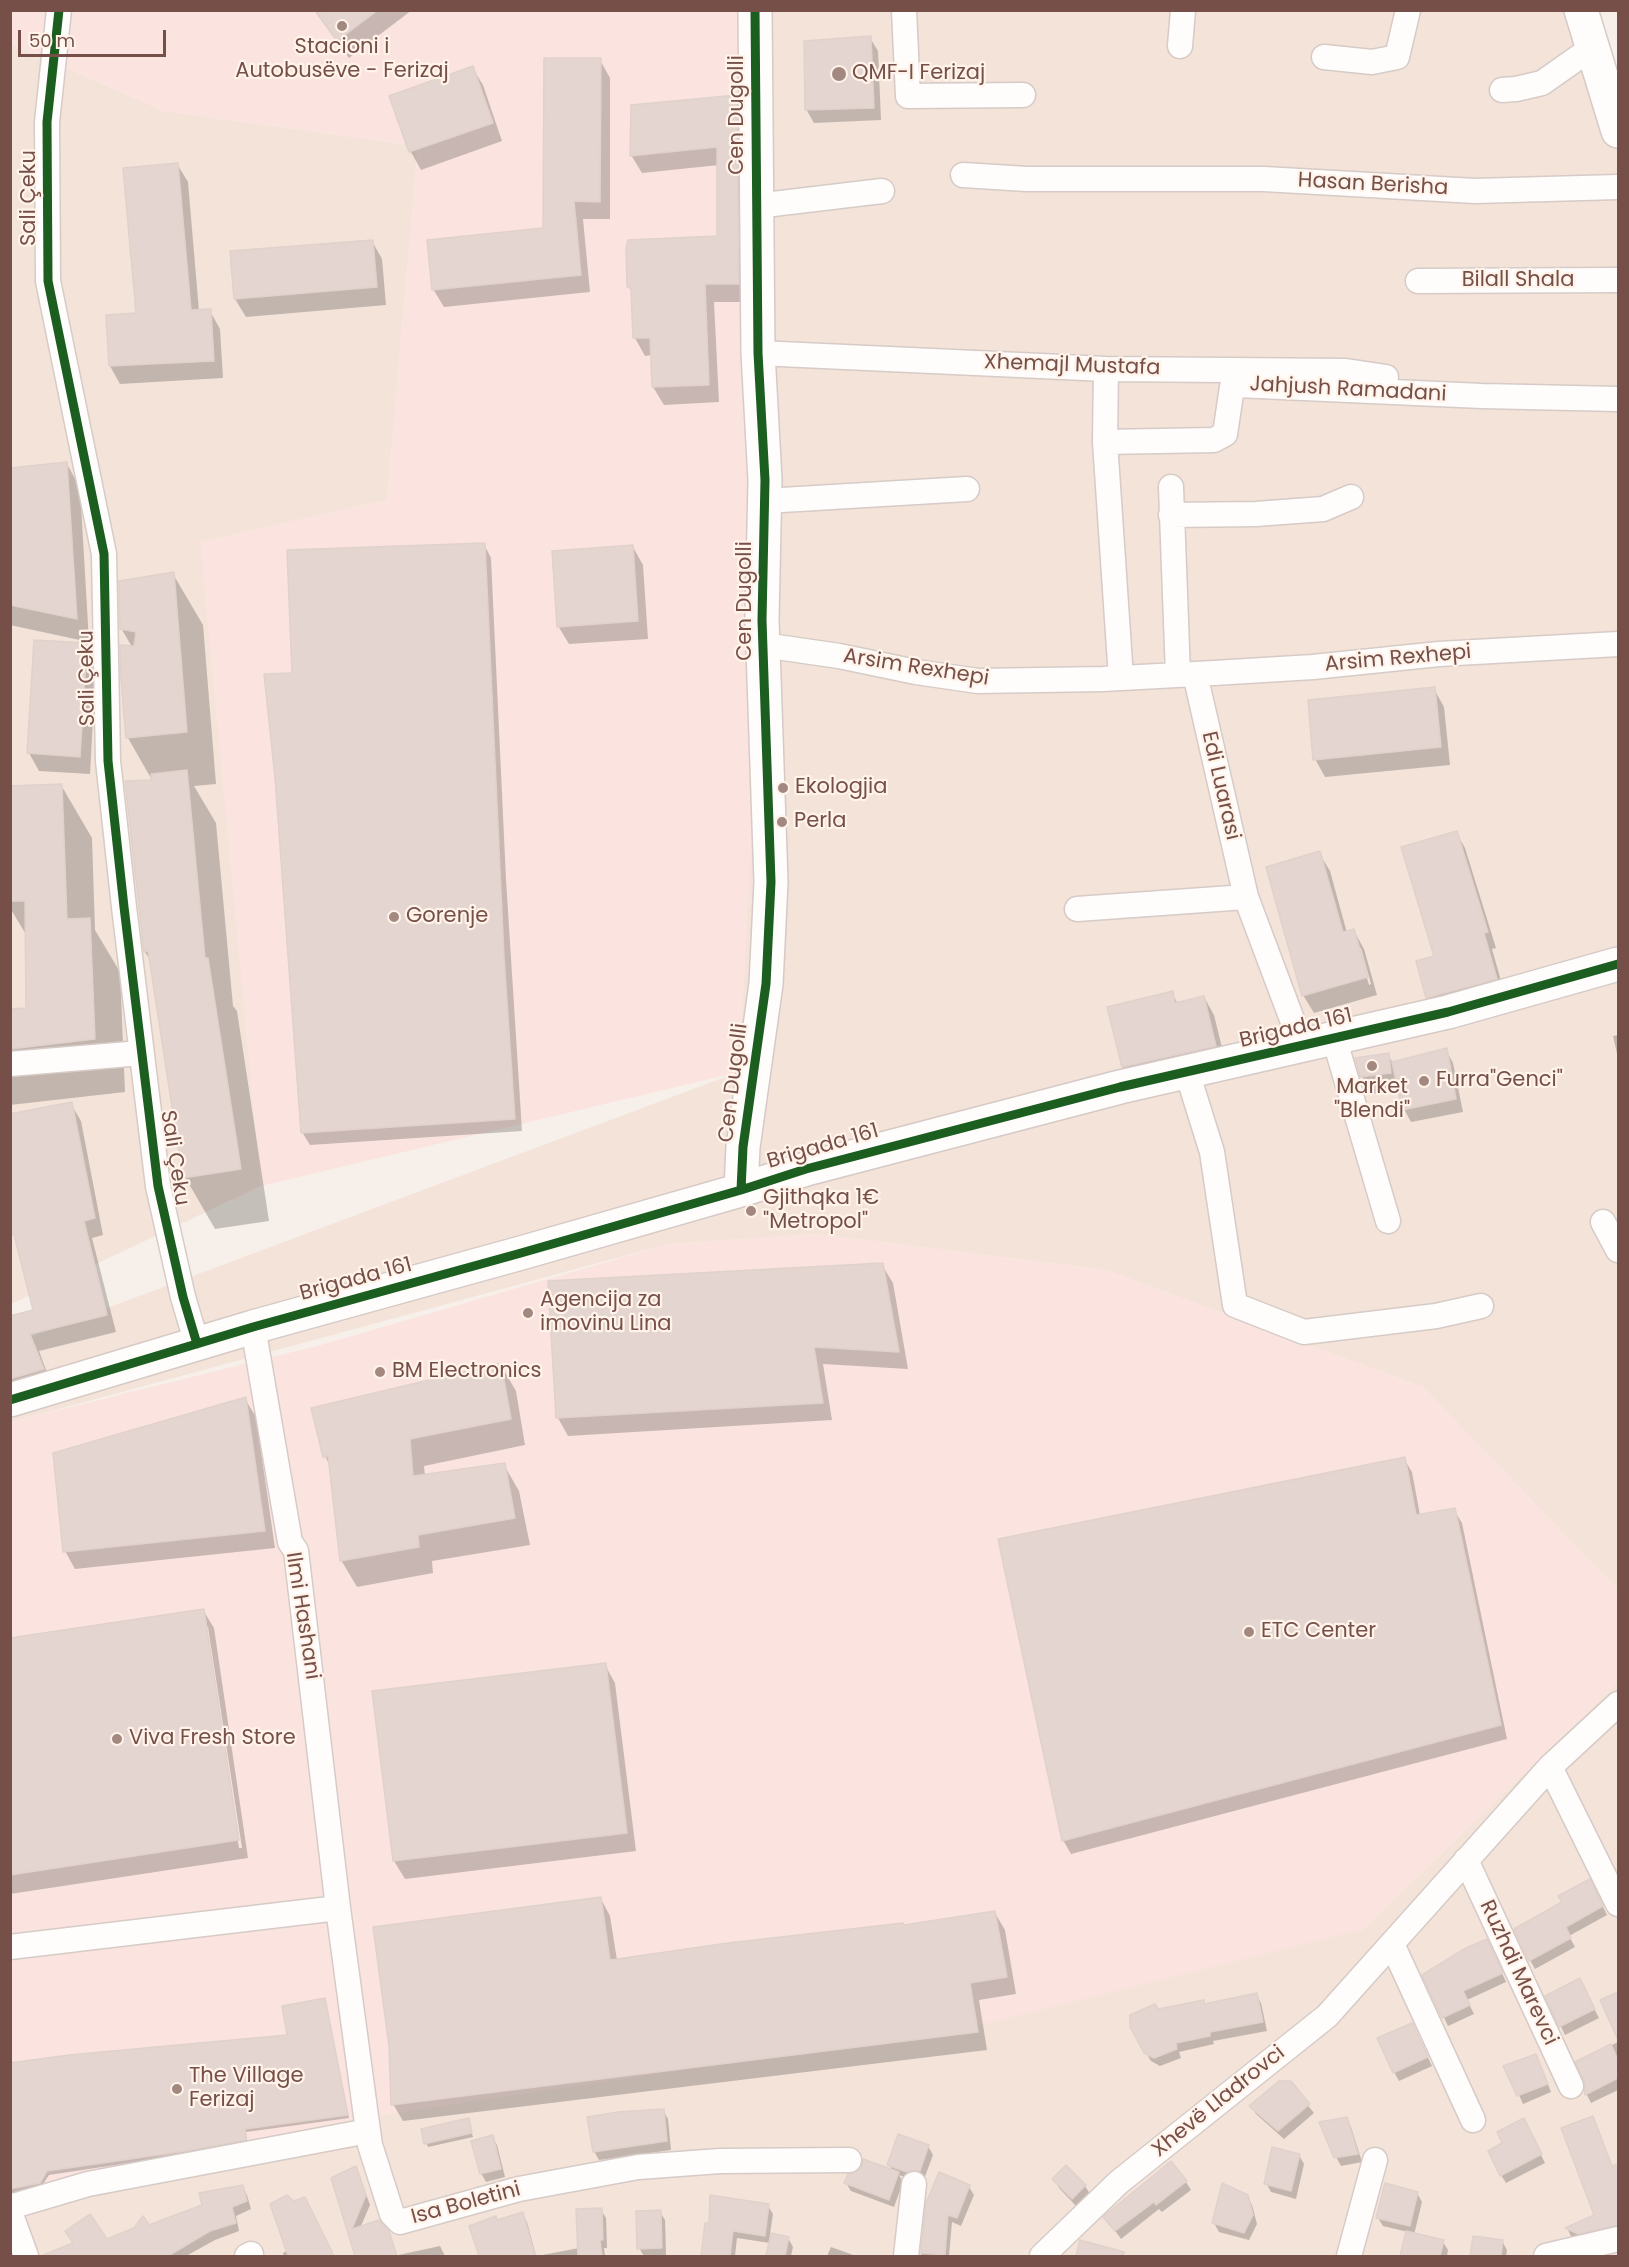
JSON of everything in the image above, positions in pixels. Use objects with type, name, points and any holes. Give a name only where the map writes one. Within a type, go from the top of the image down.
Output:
[{"type":"street","name":"Sali Çeku","points":[[59,10],[47,122],[48,281],[104,554],[108,761],[141,1053],[158,1186],[183,1297],[197,1344]]},
{"type":"street","name":"Cen Dugolli","points":[[741,1190],[745,1136],[766,984],[771,882],[763,645],[765,501],[758,353],[756,10]]},
{"type":"street","points":[[904,10],[908,96],[1023,95]]},
{"type":"street","points":[[1180,45],[1183,10]]},
{"type":"street","points":[[1324,57],[1372,62],[1397,57],[1408,10]]},
{"type":"street","points":[[1581,10],[1618,131]]},
{"type":"street","points":[[1502,90],[1542,83],[1593,47]]},
{"type":"street","name":"Hasan Berisha","points":[[963,175],[1027,179],[1264,179],[1474,191],[1618,187]]},
{"type":"street","points":[[756,206],[882,191]]},
{"type":"street","name":"Bilall Shala","points":[[1418,281],[1618,280]]},
{"type":"street","name":"Xhemajl Mustafa","points":[[758,353],[1106,369],[1346,371],[1386,377]]},
{"type":"street","points":[[1106,369],[1105,442],[1120,678]]},
{"type":"street","name":"Jahjush Ramadani","points":[[1105,442],[1214,440],[1225,434],[1232,387],[1237,385],[1482,396],[1618,399]]},
{"type":"street","points":[[1171,487],[1171,515],[1187,675]]},
{"type":"street","points":[[765,501],[967,489]]},
{"type":"street","points":[[1171,515],[1256,514],[1323,509],[1351,497]]},
{"type":"street","name":"Arsim Rexhepi","points":[[763,645],[978,681],[1187,675],[1313,667],[1439,654],[1618,644]]},
{"type":"street","name":"Edi Luarasi","points":[[1187,675],[1245,897],[1302,1046]]},
{"type":"street","points":[[1077,909],[1245,897]]},
{"type":"street","name":"Brigada 161","points":[[10,1400],[253,1327],[741,1190],[806,1169],[955,1129],[1187,1072],[1448,1012],[1618,964]]},
{"type":"street","points":[[1334,1038],[1388,1221]]},
{"type":"street","points":[[10,1064],[141,1053]]},
{"type":"street","points":[[1187,1072],[1212,1152],[1235,1305],[1304,1332],[1436,1316],[1481,1306]]},
{"type":"street","points":[[1603,1222],[1618,1250]]},
{"type":"street","name":"Ilmi Hashani","points":[[253,1327],[290,1542],[296,1551],[338,1908],[368,2131]]},
{"type":"street","name":"Xhevë Lladrovci","points":[[1042,2256],[1119,2182],[1327,2016],[1550,1767],[1618,1704]]},
{"type":"street","points":[[1550,1767],[1618,1904]]},
{"type":"street","name":"Ruzhdi Marevci","points":[[1466,1860],[1570,2086]]},
{"type":"street","points":[[10,1947],[338,1908]]},
{"type":"street","points":[[1392,1944],[1473,2120]]},
{"type":"street","points":[[26,2256],[10,2210],[88,2184],[368,2131]]},
{"type":"street","name":"Isa Boletini","points":[[368,2131],[370,2145],[392,2214],[400,2222],[519,2189],[638,2167],[720,2161],[849,2160]]},
{"type":"street","points":[[1349,2256],[1376,2160]]},
{"type":"street","points":[[906,2256],[914,2184]]},
{"type":"street","points":[[1546,2256],[1618,2238]]},
{"type":"shaded area","points":[[11,10],[756,11],[758,724],[739,1072],[261,1186],[200,542],[387,500],[418,146],[164,111],[11,43]]},
{"type":"shaded area","points":[[756,11],[1584,11],[1618,101],[1618,1590],[1423,1387],[1106,1270],[817,1234],[668,1244],[11,1422],[11,1344],[739,1072]]},
{"type":"shaded area","points":[[10,43],[164,111],[418,146],[387,500],[201,542],[261,1186],[11,1304]]},
{"type":"shaded area","points":[[817,1234],[1106,1270],[1423,1387],[1618,1590],[1618,1682],[1364,1929],[972,2027],[388,2114],[11,2197],[10,1422],[321,1345],[668,1244]]},
{"type":"shaded area","points":[[1618,1682],[1618,2256],[11,2256],[10,2197],[388,2114],[1364,1929]]},
{"type":"building","name":"Stacioni i Autobusëve - Ferizaj","points":[[315,10],[378,10],[337,41]]},
{"type":"building","name":"QMF-I Ferizaj","points":[[871,36],[874,108],[805,110],[804,41]]},
{"type":"building","points":[[544,58],[601,58],[600,202],[574,201],[581,275],[432,290],[427,240],[543,228]]},
{"type":"building","points":[[473,66],[493,123],[409,152],[389,96]]},
{"type":"building","points":[[737,95],[739,284],[705,284],[709,385],[652,387],[650,338],[633,338],[631,288],[627,287],[626,248],[628,240],[717,236],[717,147],[630,156],[631,105]]},
{"type":"building","points":[[178,163],[191,310],[211,309],[214,361],[109,366],[106,315],[136,313],[123,168]]},
{"type":"building","points":[[373,240],[377,287],[234,299],[230,251]]},
{"type":"building","points":[[67,462],[77,619],[10,605],[10,468]]},
{"type":"building","points":[[485,543],[504,957],[515,1119],[301,1133],[275,778],[264,674],[292,673],[287,550]]},
{"type":"building","points":[[633,545],[638,621],[557,627],[552,551]]},
{"type":"building","points":[[174,572],[187,732],[126,738],[120,645],[134,646],[136,632],[120,629],[119,581]]},
{"type":"building","points":[[34,640],[87,643],[80,757],[27,753]]},
{"type":"building","points":[[1435,687],[1441,747],[1313,760],[1308,700]]},
{"type":"building","points":[[187,770],[205,958],[208,958],[241,1169],[183,1178],[148,951],[144,952],[125,781],[151,780],[151,774]]},
{"type":"building","points":[[62,784],[67,919],[90,918],[95,1039],[10,1049],[10,1009],[26,1008],[25,901],[10,901],[10,786]]},
{"type":"building","points":[[1457,831],[1488,932],[1484,933],[1497,979],[1426,998],[1416,961],[1434,956],[1401,847]]},
{"type":"building","points":[[1320,851],[1343,932],[1354,929],[1368,977],[1302,996],[1266,867]]},
{"type":"building","points":[[1173,991],[1175,1003],[1204,996],[1216,1046],[1122,1067],[1107,1007]]},
{"type":"building","name":"Furra\"Genci\"","points":[[1447,1048],[1456,1099],[1402,1110],[1392,1062]]},
{"type":"building","name":"Market \"Blendi\"","points":[[1389,1053],[1391,1073],[1360,1077],[1355,1058]]},
{"type":"building","points":[[72,1102],[95,1218],[84,1221],[107,1315],[30,1334],[44,1369],[10,1379],[10,1316],[33,1310],[14,1234],[10,1235],[10,1114]]},
{"type":"building","points":[[883,1263],[899,1352],[814,1347],[823,1403],[556,1418],[548,1281]]},
{"type":"building","points":[[501,1363],[511,1419],[410,1439],[413,1476],[505,1463],[515,1518],[418,1535],[419,1547],[340,1561],[328,1456],[323,1457],[311,1408]]},
{"type":"building","points":[[246,1397],[265,1531],[63,1552],[53,1453]]},
{"type":"building","name":"ETC Center","points":[[1405,1457],[1416,1515],[1455,1508],[1501,1725],[1062,1841],[998,1539]]},
{"type":"building","name":"Viva Fresh Store","points":[[204,1609],[239,1840],[10,1875],[10,1638]]},
{"type":"building","points":[[606,1663],[627,1833],[393,1861],[372,1691]]},
{"type":"building","points":[[1590,1879],[1603,1906],[1566,1927],[1571,1938],[1529,1961],[1514,1929],[1562,1902],[1558,1896]]},
{"type":"building","points":[[601,1897],[610,1960],[728,1943],[903,1923],[904,1925],[995,1911],[1007,1977],[970,1983],[978,2032],[391,2105],[389,2046],[373,1927]]},
{"type":"building","points":[[1487,1939],[1503,1973],[1463,1991],[1470,2005],[1442,2018],[1422,1975],[1466,1948]]},
{"type":"building","points":[[1580,1978],[1595,2009],[1559,2027],[1545,1996]]},
{"type":"building","points":[[1618,1992],[1618,2040],[1600,2000]]},
{"type":"building","points":[[1257,1993],[1263,2022],[1210,2032],[1210,2036],[1176,2043],[1177,2049],[1154,2058],[1144,2053],[1130,2027],[1130,2015],[1155,2004],[1158,2009],[1204,2000],[1204,2004]]},
{"type":"building","name":"The Village Ferizaj","points":[[325,1998],[348,2115],[245,2129],[246,2140],[47,2171],[40,2183],[10,2189],[10,2063],[69,2055],[287,2035],[282,2006]]},
{"type":"building","points":[[1412,2023],[1428,2057],[1393,2073],[1377,2038]]},
{"type":"building","points":[[1611,2044],[1618,2060],[1618,2078],[1585,2095],[1584,2081],[1575,2062]]},
{"type":"building","points":[[1536,2054],[1548,2084],[1517,2096],[1503,2066]]},
{"type":"building","points":[[1279,2081],[1291,2081],[1310,2104],[1278,2131],[1249,2106]]},
{"type":"building","points":[[664,2109],[667,2141],[593,2152],[587,2117]]},
{"type":"building","points":[[1593,2116],[1612,2166],[1618,2164],[1618,2225],[1578,2234],[1565,2228],[1594,2215],[1561,2128]]},
{"type":"building","points":[[1347,2117],[1358,2154],[1334,2158],[1319,2122]]},
{"type":"building","points":[[469,2118],[472,2133],[424,2144],[421,2129]]},
{"type":"building","points":[[1524,2118],[1542,2154],[1500,2176],[1488,2151],[1502,2143],[1497,2132]]},
{"type":"building","points":[[898,2134],[929,2145],[920,2171],[907,2172],[887,2165]]},
{"type":"building","points":[[493,2135],[501,2169],[480,2174],[471,2141]]},
{"type":"building","points":[[1272,2147],[1300,2154],[1291,2191],[1264,2184]]},
{"type":"building","points":[[863,2159],[899,2172],[889,2200],[844,2183],[848,2174],[856,2173],[861,2168]]},
{"type":"building","points":[[1171,2161],[1187,2181],[1156,2205],[1154,2202],[1115,2231],[1103,2217]]},
{"type":"building","points":[[1066,2165],[1086,2185],[1072,2199],[1052,2179]]},
{"type":"building","points":[[356,2166],[366,2195],[352,2229],[379,2220],[389,2231],[397,2256],[355,2256],[331,2178]]},
{"type":"building","points":[[939,2172],[970,2185],[957,2218],[948,2215],[945,2255],[921,2253],[926,2203]]},
{"type":"building","points":[[1222,2183],[1248,2195],[1253,2215],[1244,2233],[1212,2223]]},
{"type":"building","points":[[1385,2183],[1418,2192],[1410,2226],[1376,2218]]},
{"type":"building","points":[[243,2185],[247,2201],[232,2207],[236,2223],[210,2231],[168,2256],[41,2256],[73,2243],[65,2231],[90,2214],[107,2239],[134,2228],[143,2216],[149,2225],[202,2205],[199,2193]]},
{"type":"building","points":[[287,2195],[294,2201],[305,2197],[334,2256],[288,2256],[270,2204]]},
{"type":"building","points":[[710,2195],[769,2204],[765,2236],[733,2231],[730,2256],[701,2256],[705,2223],[709,2223]]},
{"type":"building","points":[[602,2208],[603,2240],[600,2240],[602,2256],[578,2256],[576,2209]]},
{"type":"building","points":[[661,2210],[662,2248],[637,2249],[636,2211]]},
{"type":"building","points":[[523,2212],[535,2256],[479,2256],[469,2226],[496,2216],[497,2220]]},
{"type":"building","points":[[1406,2231],[1444,2240],[1440,2256],[1400,2256]]},
{"type":"building","points":[[771,2233],[789,2237],[785,2256],[766,2256]]},
{"type":"building","points":[[1473,2236],[1503,2240],[1501,2256],[1470,2256]]},
{"type":"building","points":[[1080,2240],[1124,2252],[1123,2256],[1076,2256]]},
{"type":"cycle path","points":[[59,10],[47,122],[48,281],[104,554],[108,761],[124,907],[158,1186],[183,1297],[197,1344]]},
{"type":"cycle path","points":[[741,1190],[743,1147],[766,984],[771,882],[762,620],[765,480],[758,353],[755,10]]},
{"type":"cycle path","points":[[10,1400],[253,1327],[521,1253],[806,1169],[1120,1087],[1448,1012],[1618,964]]},
{"type":"place","name":"Stacioni i Autobusëve - Ferizaj","points":[[342,26]]},
{"type":"place","name":"QMF-I Ferizaj","points":[[839,74]]},
{"type":"place","name":"Ekologjia","points":[[783,788]]},
{"type":"place","name":"Perla","points":[[782,822]]},
{"type":"place","name":"Gorenje","points":[[394,917]]},
{"type":"place","name":"Market \"Blendi\"","points":[[1372,1066]]},
{"type":"place","name":"Furra\"Genci\"","points":[[1424,1081]]},
{"type":"place","name":"Gjithqka 1€ \"Metropol\"","points":[[751,1211]]},
{"type":"place","name":"Agencija za imovinu Lina","points":[[528,1313]]},
{"type":"place","name":"BM Electronics","points":[[380,1372]]},
{"type":"place","name":"ETC Center","points":[[1249,1632]]},
{"type":"place","name":"Viva Fresh Store","points":[[117,1739]]},
{"type":"place","name":"The Village Ferizaj","points":[[177,2089]]}]
